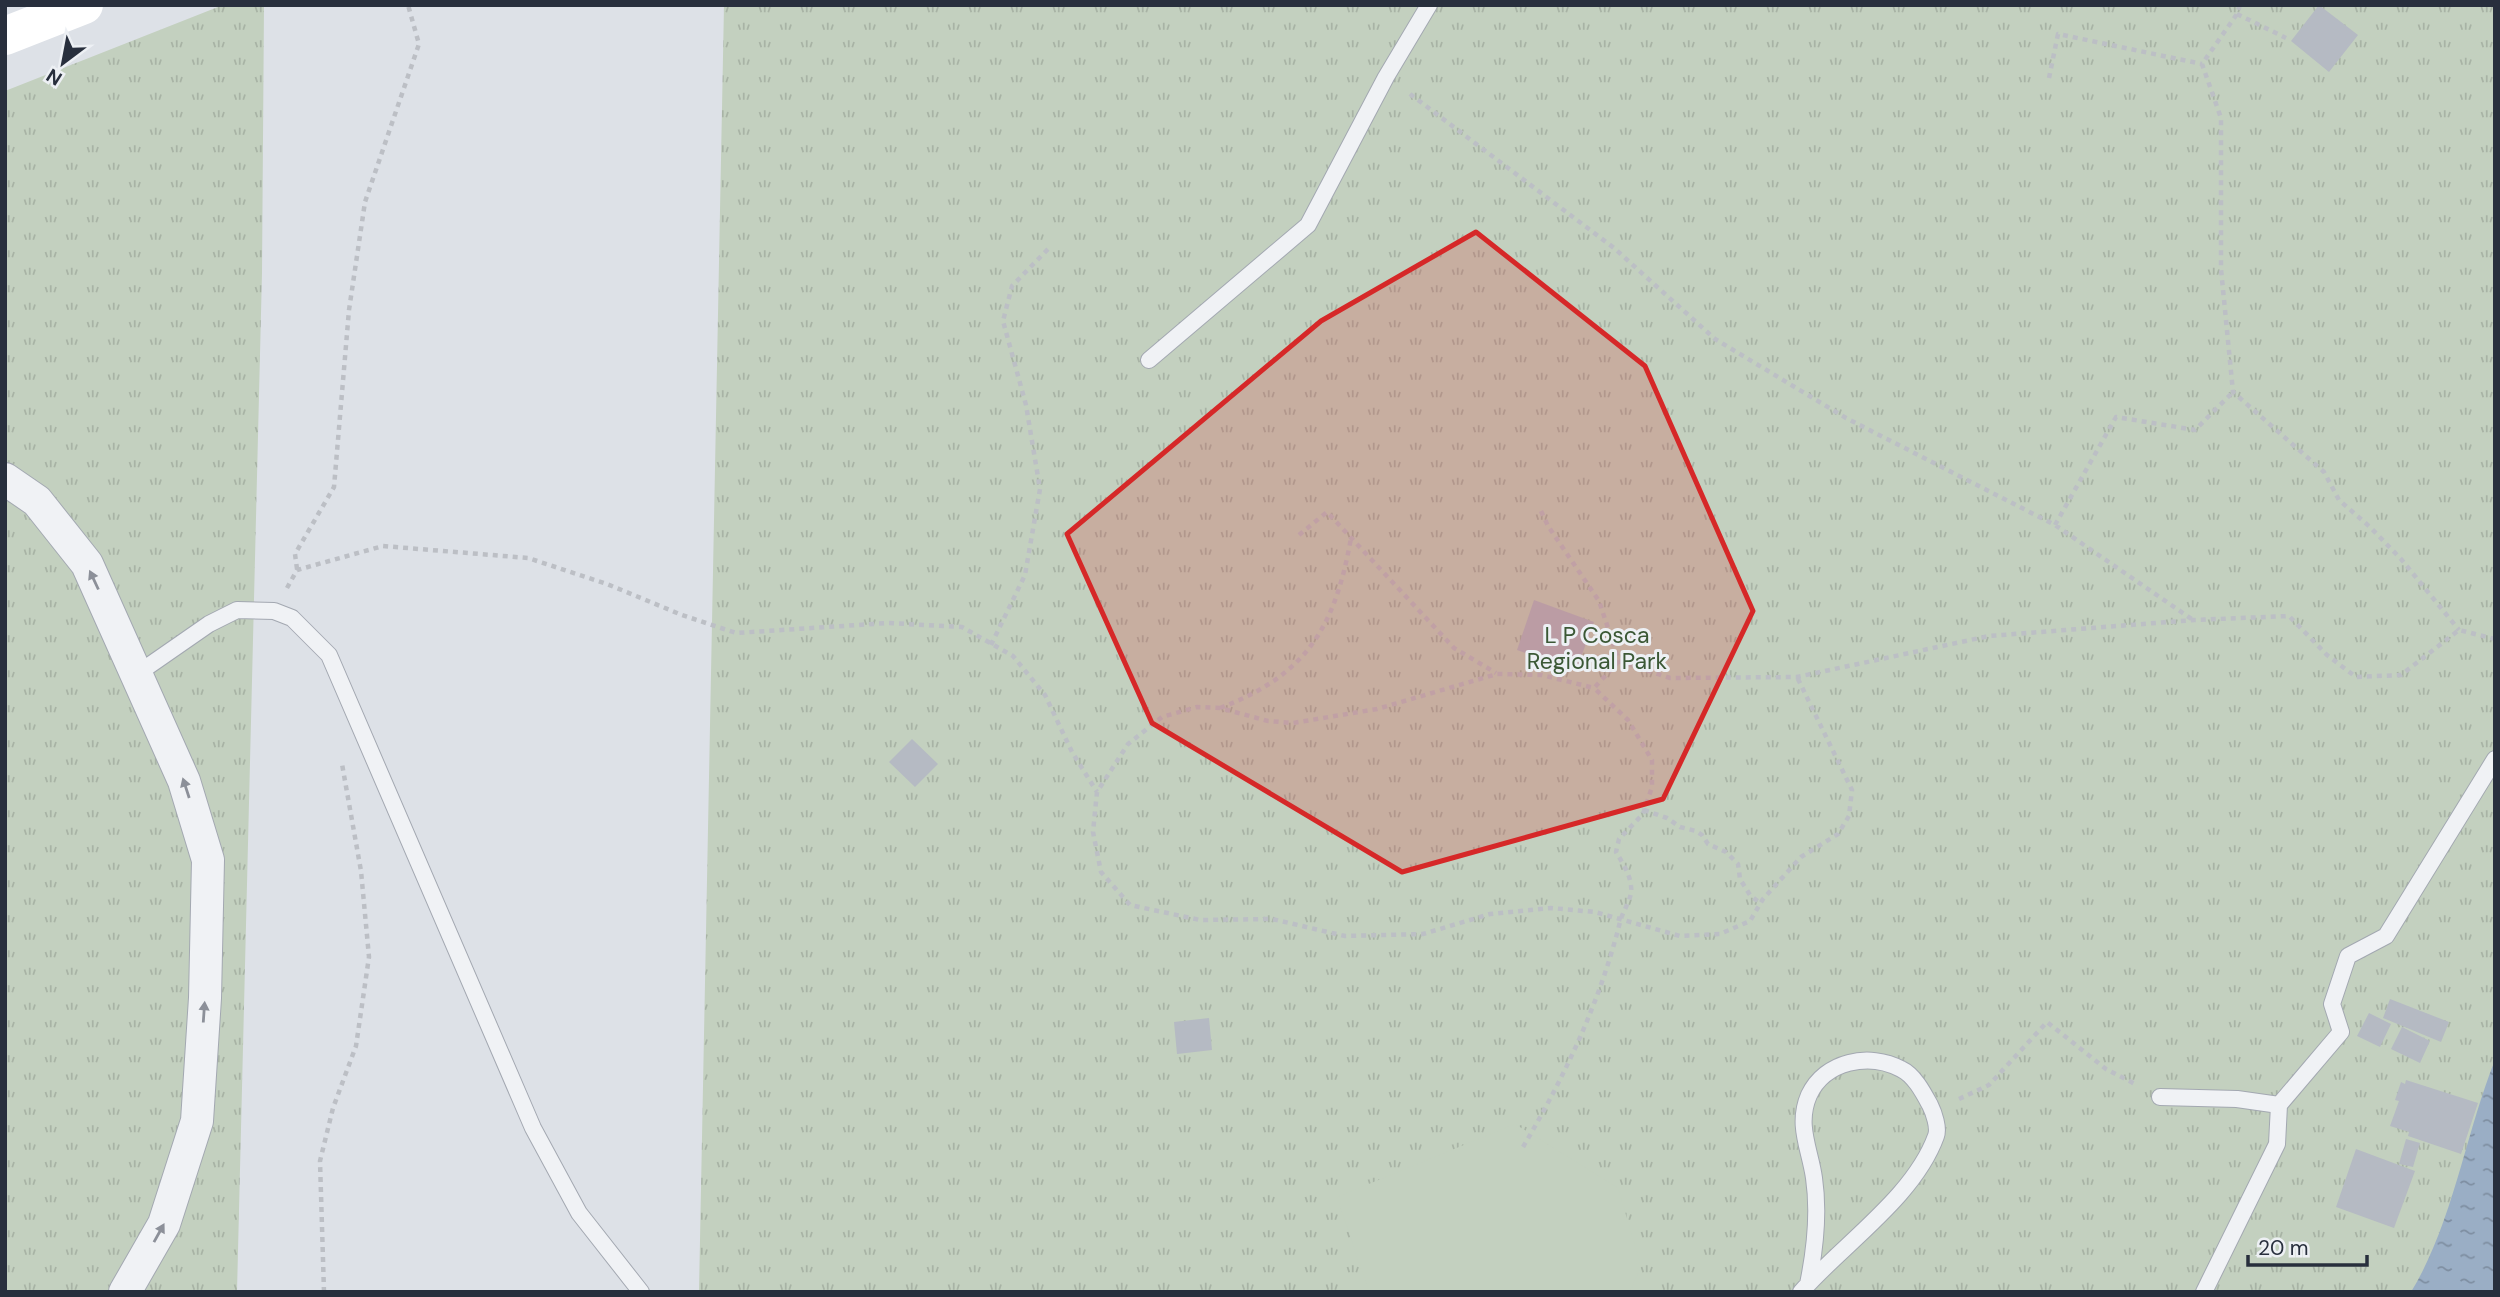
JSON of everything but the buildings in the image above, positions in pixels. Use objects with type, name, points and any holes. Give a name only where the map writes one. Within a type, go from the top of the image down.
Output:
[{"type":"street","points":[[5,36],[84,5]]},
{"type":"street","points":[[5,479],[37,501],[87,564],[184,781],[208,860],[205,998],[197,1121],[164,1224],[125,1292]]},
{"type":"lane","points":[[1149,360],[1308,225],[1386,77],[1429,5]]},
{"type":"lane","points":[[137,674],[209,624],[237,610],[274,611],[292,618],[329,655],[533,1128],[579,1213],[641,1292]]},
{"type":"lane","points":[[2204,1292],[2277,1144],[2279,1105],[2341,1032],[2332,1004],[2348,956],[2386,936],[2495,759]]},
{"type":"lane","points":[[1880,1060],[1903,1069],[1922,1090],[1933,1111],[1937,1132],[1925,1160],[1891,1204],[1804,1288],[1815,1251],[1814,1178],[1802,1120],[1810,1094],[1826,1072],[1852,1062],[1880,1060]]},
{"type":"lane","points":[[2160,1097],[2237,1099],[2279,1105]]},
{"type":"path","points":[[274,611],[297,570],[295,554],[334,486],[349,310],[365,202],[419,44],[408,5]]},
{"type":"path","points":[[2202,64],[2237,14],[2240,5]]},
{"type":"path","points":[[2237,14],[2286,38]]},
{"type":"path","points":[[2049,78],[2058,34],[2202,64]]},
{"type":"path","points":[[2202,64],[2221,118],[2221,269],[2233,392],[2324,472],[2339,500],[2401,559],[2459,630],[2495,639]]},
{"type":"path","points":[[1386,77],[1614,248],[1715,340],[1846,418],[2055,525],[2194,620]]},
{"type":"path","points":[[991,645],[1025,575],[1040,489],[1026,405],[1003,321],[1012,286],[1050,247]]},
{"type":"path","points":[[2055,525],[2116,417],[2195,430],[2233,392]]},
{"type":"path","points":[[1541,510],[1548,526],[1599,601],[1619,662]]},
{"type":"path","points":[[1299,535],[1327,512],[1454,648],[1497,674]]},
{"type":"path","points":[[1220,708],[1262,690],[1287,672],[1311,646],[1329,617],[1339,592],[1351,537]]},
{"type":"path","points":[[297,570],[383,546],[528,558],[607,584],[682,615],[736,633],[888,623],[962,627],[1013,656],[1045,695],[1072,752],[1097,792]]},
{"type":"path","points":[[1619,662],[1670,678],[1797,677],[1989,636],[2194,620],[2288,616],[2327,655],[2357,677],[2401,675],[2459,630]]},
{"type":"path","points":[[1594,688],[1619,662]]},
{"type":"path","points":[[1523,1147],[1552,1098],[1598,996],[1615,946],[1621,919],[1632,887],[1616,852],[1619,839],[1644,810],[1652,787],[1652,760],[1628,720],[1594,688],[1542,675],[1497,674],[1377,709],[1293,723],[1268,721],[1220,708],[1197,707],[1162,717],[1128,744],[1097,792],[1093,832],[1101,872],[1130,905],[1200,919],[1272,919],[1345,936],[1423,934],[1490,914],[1551,908],[1595,912],[1621,919],[1680,936],[1720,934],[1750,921],[1760,903],[1801,857],[1838,834],[1849,816],[1852,790],[1797,677]]},
{"type":"path","points":[[324,1292],[320,1161],[333,1108],[356,1046],[369,957],[361,871],[339,753]]},
{"type":"path","points":[[1644,810],[1667,818],[1680,827],[1696,831],[1703,835],[1708,844],[1726,852],[1738,864],[1740,879],[1750,895],[1760,903]]},
{"type":"path","points":[[1933,1111],[1989,1085],[2047,1021],[2106,1069]]},
{"type":"highlighted area","points":[[1476,232],[1645,366],[1753,611],[1663,799],[1402,872],[1152,723],[1067,534],[1321,321]]},
{"type":"green space","points":[[223,5],[264,5],[262,273],[237,1292],[5,1292],[5,91]]},
{"type":"green space","name":"L P Cosca Regional Park","points":[[724,5],[2495,5],[2495,1292],[699,1292]]},
{"type":"green space","points":[[1515,1124],[1618,1188],[1641,1266],[1630,1292],[1369,1292],[1337,1197]]},
{"type":"water","points":[[2495,1060],[2495,1292],[2411,1292],[2438,1237]]}]
